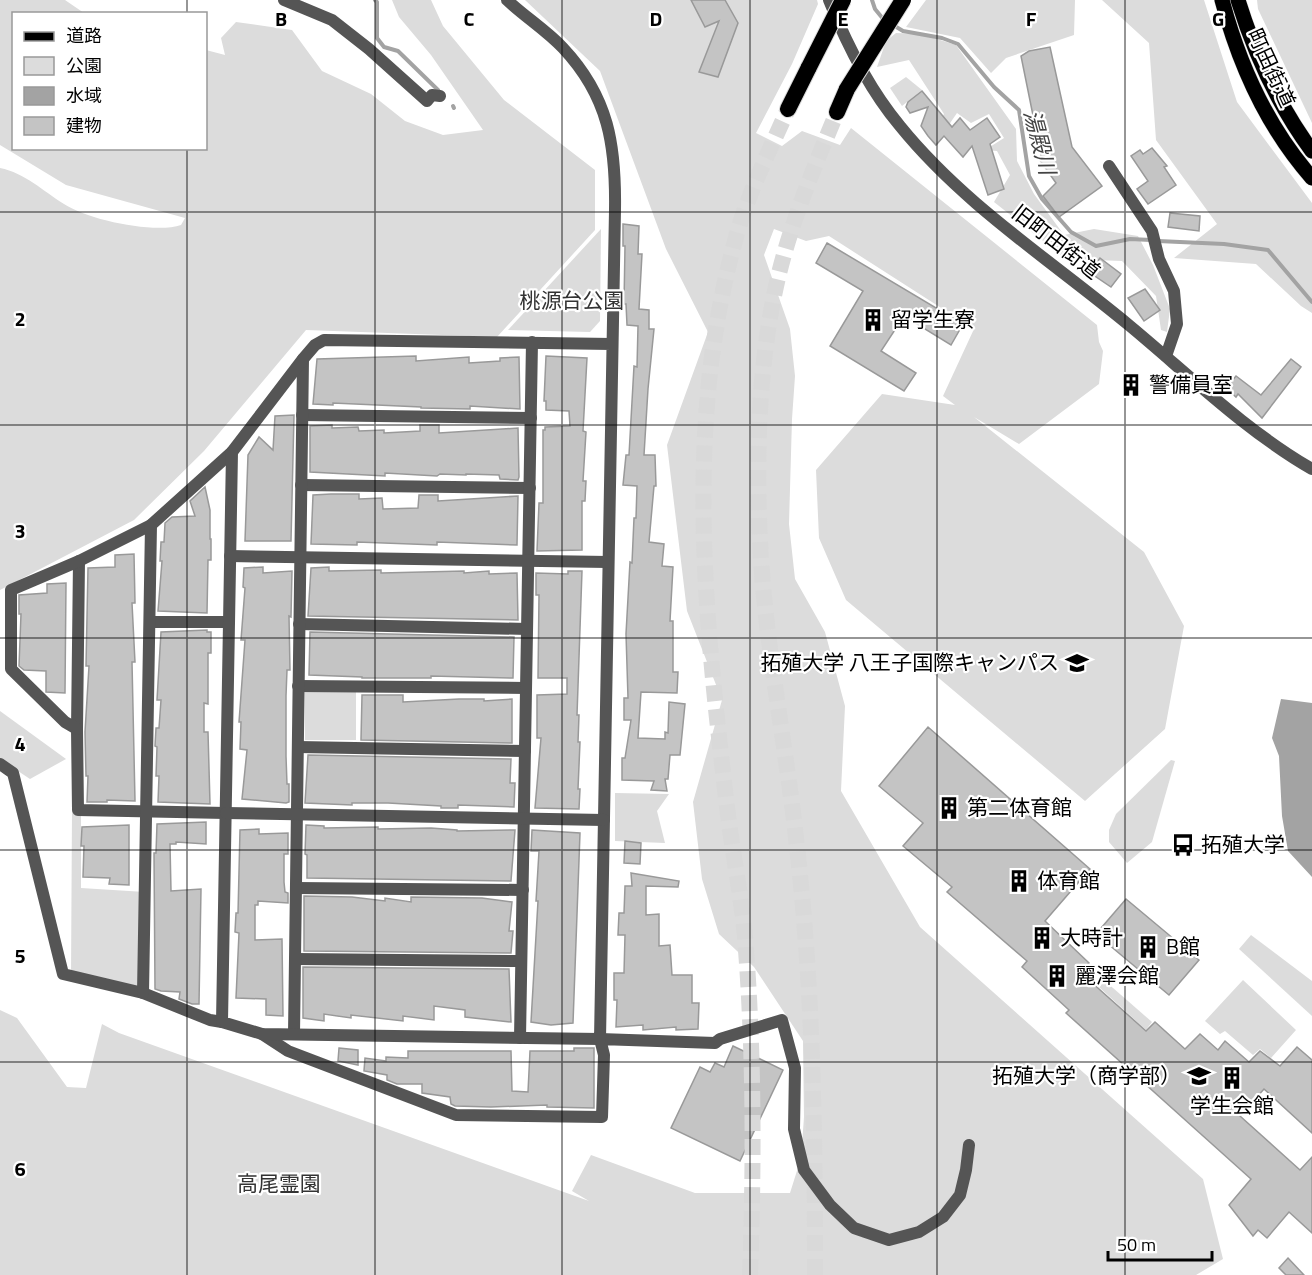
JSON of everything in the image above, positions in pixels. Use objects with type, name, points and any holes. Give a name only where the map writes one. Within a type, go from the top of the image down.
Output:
[{"type":"highway","points":[[789,109],[843,0]]},
{"type":"highway","points":[[837,112],[847,89],[903,0]]},
{"type":"main road","name":"町田街道","points":[[1222,0],[1234,40],[1258,96],[1285,141],[1312,178]]},
{"type":"main road","name":"町田街道","points":[[1238,0],[1263,70],[1312,151]]},
{"type":"street","points":[[284,0],[332,20],[427,101],[432,95],[440,96]]},
{"type":"street","points":[[0,764],[13,773],[63,974],[143,993],[210,1020],[262,1034],[288,1051],[456,1115],[602,1117],[604,1055],[600,1039],[615,174],[606,120],[594,91],[577,65],[558,43],[507,0]]},
{"type":"street","name":"旧町田街道","points":[[829,0],[846,41],[867,79],[899,125],[973,201],[1249,425],[1312,469]]},
{"type":"street","points":[[1109,166],[1152,231],[1174,291],[1177,324],[1166,356]]},
{"type":"street","points":[[77,729],[65,722],[11,669],[10,590],[79,561],[151,525],[232,452],[315,345],[332,339],[612,344]]},
{"type":"street","points":[[520,1038],[532,342]]},
{"type":"street","points":[[294,1034],[303,358]]},
{"type":"street","points":[[302,415],[531,418]]},
{"type":"street","points":[[222,1022],[232,452]]},
{"type":"street","points":[[301,485],[530,488]]},
{"type":"street","points":[[143,993],[151,525]]},
{"type":"street","points":[[230,556],[608,562]]},
{"type":"street","points":[[79,561],[78,810],[604,820]]},
{"type":"street","points":[[150,622],[229,622]]},
{"type":"street","points":[[299,624],[527,629]]},
{"type":"street","points":[[298,686],[526,688]]},
{"type":"street","points":[[298,747],[525,751]]},
{"type":"street","points":[[296,888],[523,890]]},
{"type":"street","points":[[295,958],[522,961]]},
{"type":"street","points":[[262,1034],[715,1043],[720,1039],[782,1020],[795,1068],[794,1129],[804,1170],[830,1205],[854,1227],[889,1240],[919,1232],[943,1217],[960,1195],[969,1145]]},
{"type":"green space","points":[[0,0],[65,0],[83,12],[12,12],[12,150],[207,150],[207,50],[225,55],[221,38],[236,22],[292,30],[322,71],[371,94],[405,121],[443,135],[483,130],[431,55],[399,17],[392,0],[431,0],[443,26],[504,100],[595,170],[595,230],[497,337],[306,330],[204,451],[134,520],[0,590],[0,168],[26,178],[75,210],[105,220],[155,228],[181,225],[185,218],[66,185],[0,145]]},
{"type":"green space","name":"高尾霊園","points":[[525,0],[817,0],[818,4],[792,64],[756,133],[782,146],[802,131],[840,145],[851,128],[1097,325],[1099,342],[1103,351],[1099,384],[1019,444],[974,417],[1144,552],[1184,626],[1165,729],[1085,801],[846,600],[819,538],[816,470],[882,394],[955,405],[943,396],[974,329],[829,236],[806,241],[774,229],[764,255],[790,329],[795,376],[789,524],[795,579],[825,632],[845,706],[841,791],[920,927],[1203,1179],[1223,1259],[1196,1275],[0,1275],[0,1010],[17,1018],[67,1087],[86,1088],[102,1024],[119,1033],[589,1201],[572,1191],[591,1155],[695,1193],[790,1193],[801,1158],[804,1117],[803,1041],[754,967],[719,934],[702,879],[693,802],[722,700],[687,611],[667,445],[708,332],[666,249],[600,71]]},
{"type":"green space","points":[[926,0],[1075,0],[1074,35],[1006,58],[991,73],[960,38],[906,27]]},
{"type":"green space","points":[[1102,0],[1204,0],[1237,102],[1312,203],[1312,313],[1301,306],[1256,264],[1174,258],[1217,224],[1156,140],[1149,43]]},
{"type":"green space","points":[[1257,0],[1312,0],[1312,123],[1258,9]]},
{"type":"green space","points":[[896,33],[921,34],[956,45],[1016,129],[1017,161],[1034,194],[1064,235],[1094,229],[1138,236],[1153,265],[1170,309],[1167,332],[1161,330],[1156,296],[1122,261],[1066,259],[994,202],[1010,175],[997,151],[985,150],[1004,138],[989,114],[971,123],[957,113],[944,132],[937,125],[944,114],[909,60],[877,67],[886,41]]},
{"type":"green space","points":[[906,77],[922,90],[902,106],[890,88]]},
{"type":"green space","name":"桃源台公園","points":[[601,229],[600,321],[590,332],[508,330]]},
{"type":"green space","points":[[305,689],[356,689],[356,740],[305,740]]},
{"type":"green space","points":[[0,711],[66,759],[30,779],[0,759]]},
{"type":"green space","points":[[1171,760],[1175,761],[1152,842],[1127,863],[1109,842],[1109,830],[1116,814]]},
{"type":"green space","points":[[615,793],[669,794],[657,811],[665,843],[615,841]]},
{"type":"green space","points":[[72,810],[81,810],[81,888],[145,892],[143,993],[71,976]]},
{"type":"green space","points":[[1251,935],[1312,981],[1312,1016],[1239,949]]},
{"type":"green space","points":[[1243,980],[1296,1030],[1271,1058],[1260,1049],[1253,1055],[1225,1031],[1220,1034],[1205,1021]]},
{"type":"green space","points":[[1105,981],[1152,1022],[1146,1030],[1099,987]]},
{"type":"water","points":[[1281,699],[1312,703],[1312,877],[1288,851],[1282,816],[1279,756],[1272,738]]},
{"type":"building","points":[[691,0],[725,0],[738,23],[718,77],[699,72],[719,21],[705,27]]},
{"type":"building","points":[[1050,47],[1072,147],[1102,186],[1059,217],[1043,196],[1056,183],[1039,159],[1041,155],[1021,56],[1029,51]]},
{"type":"building","points":[[922,91],[952,127],[960,118],[970,130],[987,118],[1000,137],[990,144],[1004,189],[988,195],[972,146],[963,157],[944,136],[936,145],[928,136],[921,126],[928,107],[910,113],[906,107],[908,102]]},
{"type":"building","points":[[1152,148],[1167,166],[1164,167],[1176,185],[1148,204],[1137,189],[1148,181],[1131,156],[1140,150],[1143,154]]},
{"type":"building","points":[[1170,213],[1200,216],[1199,231],[1168,227]]},
{"type":"building","points":[[623,224],[639,226],[638,254],[642,254],[639,309],[649,310],[649,329],[654,329],[644,455],[655,455],[656,486],[654,486],[649,542],[664,544],[662,566],[673,567],[670,621],[673,621],[673,672],[678,672],[677,693],[641,692],[638,738],[665,739],[665,732],[668,733],[669,702],[685,704],[680,755],[670,755],[668,779],[665,779],[667,791],[651,790],[654,781],[622,780],[622,758],[625,758],[631,720],[624,720],[624,698],[628,698],[626,634],[637,486],[623,485],[626,455],[629,455],[634,366],[637,367],[638,326],[627,325],[626,304],[624,304]]},
{"type":"building","name":"留学生寮","points":[[827,243],[963,324],[951,345],[904,316],[881,351],[916,373],[904,391],[830,346],[863,291],[816,263]]},
{"type":"building","points":[[1100,258],[1121,274],[1111,287],[1089,272]]},
{"type":"building","points":[[1145,289],[1160,310],[1144,321],[1128,298]]},
{"type":"building","points":[[416,356],[416,361],[469,357],[469,363],[519,357],[520,409],[313,404],[317,359]]},
{"type":"building","points":[[546,356],[587,358],[583,431],[586,432],[583,481],[586,481],[585,501],[582,501],[582,550],[537,551],[539,503],[543,503],[543,430],[545,427],[570,426],[569,411],[546,410],[546,401],[544,401]]},
{"type":"building","points":[[1291,359],[1301,367],[1262,418],[1238,394],[1236,397],[1226,388],[1236,376],[1261,395]]},
{"type":"building","points":[[294,415],[291,541],[245,541],[248,455],[259,437],[273,450],[275,416]]},
{"type":"building","points":[[332,425],[332,428],[358,427],[359,431],[384,430],[384,433],[420,431],[420,425],[439,425],[439,433],[518,428],[519,477],[518,480],[500,479],[499,475],[440,474],[437,476],[385,473],[385,476],[310,472],[310,426]]},
{"type":"building","points":[[205,487],[210,510],[211,539],[211,560],[208,560],[207,613],[158,611],[162,561],[160,561],[161,542],[164,542],[165,523],[172,517],[195,516],[190,501]]},
{"type":"building","points":[[359,494],[359,499],[382,498],[383,509],[418,508],[419,495],[438,495],[438,501],[518,496],[517,545],[437,542],[437,545],[357,542],[357,545],[311,544],[313,495]]},
{"type":"building","points":[[134,554],[135,603],[132,603],[135,662],[132,662],[135,801],[87,802],[85,732],[89,666],[86,666],[88,568],[115,567],[115,555]]},
{"type":"building","points":[[263,567],[263,573],[292,571],[291,617],[289,616],[290,670],[287,670],[286,696],[289,802],[286,803],[242,799],[247,750],[240,749],[241,722],[239,722],[245,640],[241,640],[245,588],[243,587],[244,568]]},
{"type":"building","points":[[329,567],[329,571],[381,570],[381,573],[489,571],[489,574],[517,573],[518,620],[308,616],[311,568]]},
{"type":"building","points":[[568,571],[582,571],[577,715],[579,715],[578,742],[580,742],[579,809],[535,808],[541,738],[537,738],[537,695],[567,694],[567,678],[538,678],[539,595],[536,595],[536,573],[568,574]]},
{"type":"building","points":[[66,583],[65,693],[46,692],[46,671],[24,670],[19,666],[21,614],[19,614],[19,595],[47,593],[47,584]]},
{"type":"building","points":[[207,630],[211,632],[211,653],[208,653],[208,704],[204,703],[204,732],[208,732],[210,804],[158,802],[159,776],[156,776],[157,747],[155,746],[161,700],[157,700],[161,632]]},
{"type":"building","points":[[310,632],[514,637],[513,678],[431,676],[431,678],[362,678],[309,675]]},
{"type":"building","points":[[362,695],[403,695],[403,702],[512,699],[512,743],[361,740]]},
{"type":"building","points":[[928,727],[1090,869],[1045,921],[1089,963],[1080,972],[1146,1031],[1155,1022],[1185,1049],[1200,1034],[1218,1050],[1225,1041],[1249,1062],[1260,1051],[1280,1066],[1297,1047],[1312,1060],[1312,1133],[1264,1089],[1240,1116],[1300,1170],[1312,1157],[1312,1233],[1289,1212],[1267,1238],[1258,1230],[1253,1236],[1229,1205],[1251,1179],[1066,1013],[1069,1010],[1022,967],[1027,961],[947,892],[952,887],[903,846],[923,823],[879,786]]},
{"type":"building","points":[[308,755],[511,759],[510,783],[515,783],[514,807],[458,805],[458,808],[441,808],[441,806],[388,803],[352,803],[352,805],[305,803]]},
{"type":"building","points":[[206,822],[206,844],[176,842],[176,844],[170,844],[171,891],[201,889],[199,1004],[192,1004],[179,999],[180,992],[155,989],[154,853],[156,853],[157,824]]},
{"type":"building","points":[[129,825],[129,885],[109,884],[110,878],[83,877],[82,827]]},
{"type":"building","points":[[306,825],[324,826],[324,828],[515,830],[511,881],[307,878]]},
{"type":"building","points":[[259,829],[259,834],[288,833],[288,854],[284,854],[284,882],[285,892],[288,893],[288,903],[258,901],[258,905],[255,905],[255,940],[282,939],[283,1016],[266,1015],[266,999],[236,998],[239,933],[235,932],[236,913],[238,913],[240,830]]},
{"type":"building","points":[[532,830],[580,833],[573,1023],[551,1025],[531,1022],[539,851],[531,851]]},
{"type":"building","points":[[625,841],[641,843],[640,864],[624,863]]},
{"type":"building","points":[[631,873],[679,881],[678,887],[646,886],[646,915],[659,914],[659,946],[670,945],[672,975],[692,975],[692,1003],[699,1003],[698,1029],[676,1030],[676,1027],[643,1030],[643,1025],[616,1027],[617,1000],[614,1000],[614,973],[624,973],[625,935],[618,935],[619,913],[624,913],[625,886],[632,886]]},
{"type":"building","points":[[304,896],[352,897],[385,901],[385,898],[411,902],[411,897],[482,898],[512,902],[509,931],[513,931],[511,953],[304,951]]},
{"type":"building","name":"B館","points":[[1126,899],[1199,960],[1169,995],[1096,934]]},
{"type":"building","points":[[303,967],[509,969],[511,1022],[465,1017],[465,1010],[434,1006],[434,1020],[403,1016],[403,1021],[324,1014],[324,1021],[303,1018]]},
{"type":"building","points":[[733,1046],[783,1070],[740,1161],[671,1128],[700,1067],[710,1072],[715,1063],[724,1067]]},
{"type":"building","points":[[339,1048],[358,1050],[358,1065],[338,1061]]},
{"type":"building","points":[[574,1048],[594,1048],[594,1108],[547,1107],[547,1105],[455,1106],[451,1104],[450,1097],[422,1093],[422,1084],[397,1084],[387,1080],[387,1075],[364,1071],[365,1058],[386,1061],[386,1057],[408,1058],[408,1051],[511,1051],[512,1091],[528,1092],[530,1051],[574,1051]]},
{"type":"building","points":[[1288,1258],[1304,1275],[1286,1275],[1279,1268]]},
{"type":"waterway","points":[[375,0],[377,2],[377,38],[384,47],[398,51],[438,90]]},
{"type":"waterway","name":"湯殿川","points":[[872,0],[875,9],[884,20]]},
{"type":"waterway","name":"湯殿川","points":[[893,25],[903,31],[942,38],[958,44],[994,87],[1019,110],[1029,176],[1042,199],[1071,232],[1096,246],[1130,239],[1151,240]]},
{"type":"waterway","name":"湯殿川","points":[[1158,241],[1224,244],[1268,250],[1312,302]]},
{"type":"tunnel","points":[[750,1275],[752,1106],[748,979],[743,921],[719,737],[706,595],[704,452],[709,381],[719,311],[735,241],[752,190],[788,109]]},
{"type":"tunnel","points":[[815,1275],[813,1111],[806,946],[792,808],[764,597],[758,483],[760,404],[768,327],[775,291],[802,200],[837,112]]},
{"type":"place","name":"留学生寮","points":[[873,320]]},
{"type":"place","name":"警備員室","points":[[1131,385]]},
{"type":"place","name":"拓殖大学 八王子国際キャンパス","points":[[1077,663]]},
{"type":"place","name":"第二体育館","points":[[949,808]]},
{"type":"place","name":"拓殖大学","points":[[1183,845]]},
{"type":"place","name":"体育館","points":[[1019,881]]},
{"type":"place","name":"大時計","points":[[1042,938]]},
{"type":"place","name":"B館","points":[[1148,947]]},
{"type":"place","name":"麗澤会館","points":[[1057,976]]},
{"type":"place","name":"拓殖大学（商学部）","points":[[1199,1076]]},
{"type":"place","name":"学生会館","points":[[1232,1078]]}]
